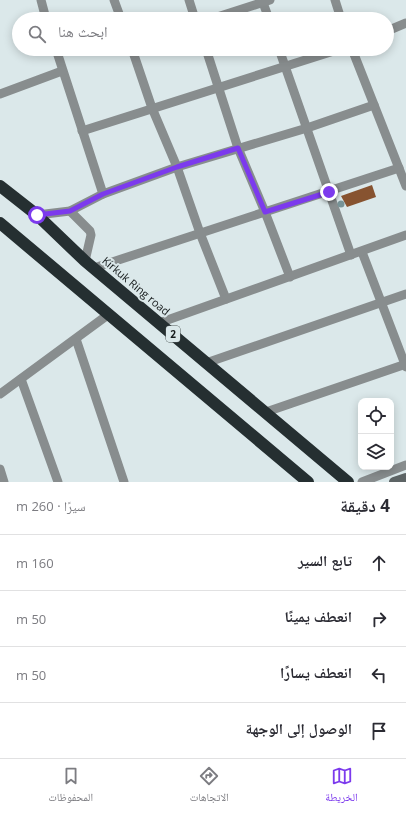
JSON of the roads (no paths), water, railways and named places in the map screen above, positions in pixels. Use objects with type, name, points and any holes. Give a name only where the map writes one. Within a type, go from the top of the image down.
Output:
[{"type":"highway","name":"Kirkuk Ring road","points":[[0,186],[37,215],[89,264],[348,482]]},
{"type":"highway","name":"2","points":[[0,223],[308,482]]},
{"type":"main road","points":[[336,472],[357,482]]},
{"type":"street","points":[[41,0],[44,12]]},
{"type":"street","points":[[114,0],[118,12]]},
{"type":"street","points":[[189,0],[193,12]]},
{"type":"street","points":[[335,0],[339,12]]},
{"type":"street","points":[[232,12],[265,1],[267,12]]},
{"type":"street","points":[[394,28],[406,23]]},
{"type":"street","points":[[58,56],[103,194]]},
{"type":"street","points":[[134,56],[152,108],[177,167],[200,233],[226,299]]},
{"type":"street","points":[[208,56],[238,148],[290,277]]},
{"type":"street","points":[[281,56],[351,255]]},
{"type":"street","points":[[82,131],[317,56]]},
{"type":"street","points":[[355,56],[406,186]]},
{"type":"street","points":[[0,94],[62,71]]},
{"type":"street","points":[[37,215],[70,211],[103,194],[177,167],[307,128],[374,105]]},
{"type":"street","points":[[70,211],[90,231],[89,264],[200,233],[399,168]]},
{"type":"street","points":[[159,322],[362,252],[406,235]]},
{"type":"street","points":[[266,412],[406,365],[362,252]]},
{"type":"street","points":[[206,362],[406,294]]},
{"type":"street","points":[[0,394],[109,314]]},
{"type":"street","points":[[76,339],[124,482]]},
{"type":"street","points":[[20,379],[58,482]]},
{"type":"street","points":[[362,482],[406,465]]},
{"type":"street","points":[[0,469],[4,482]]}]
